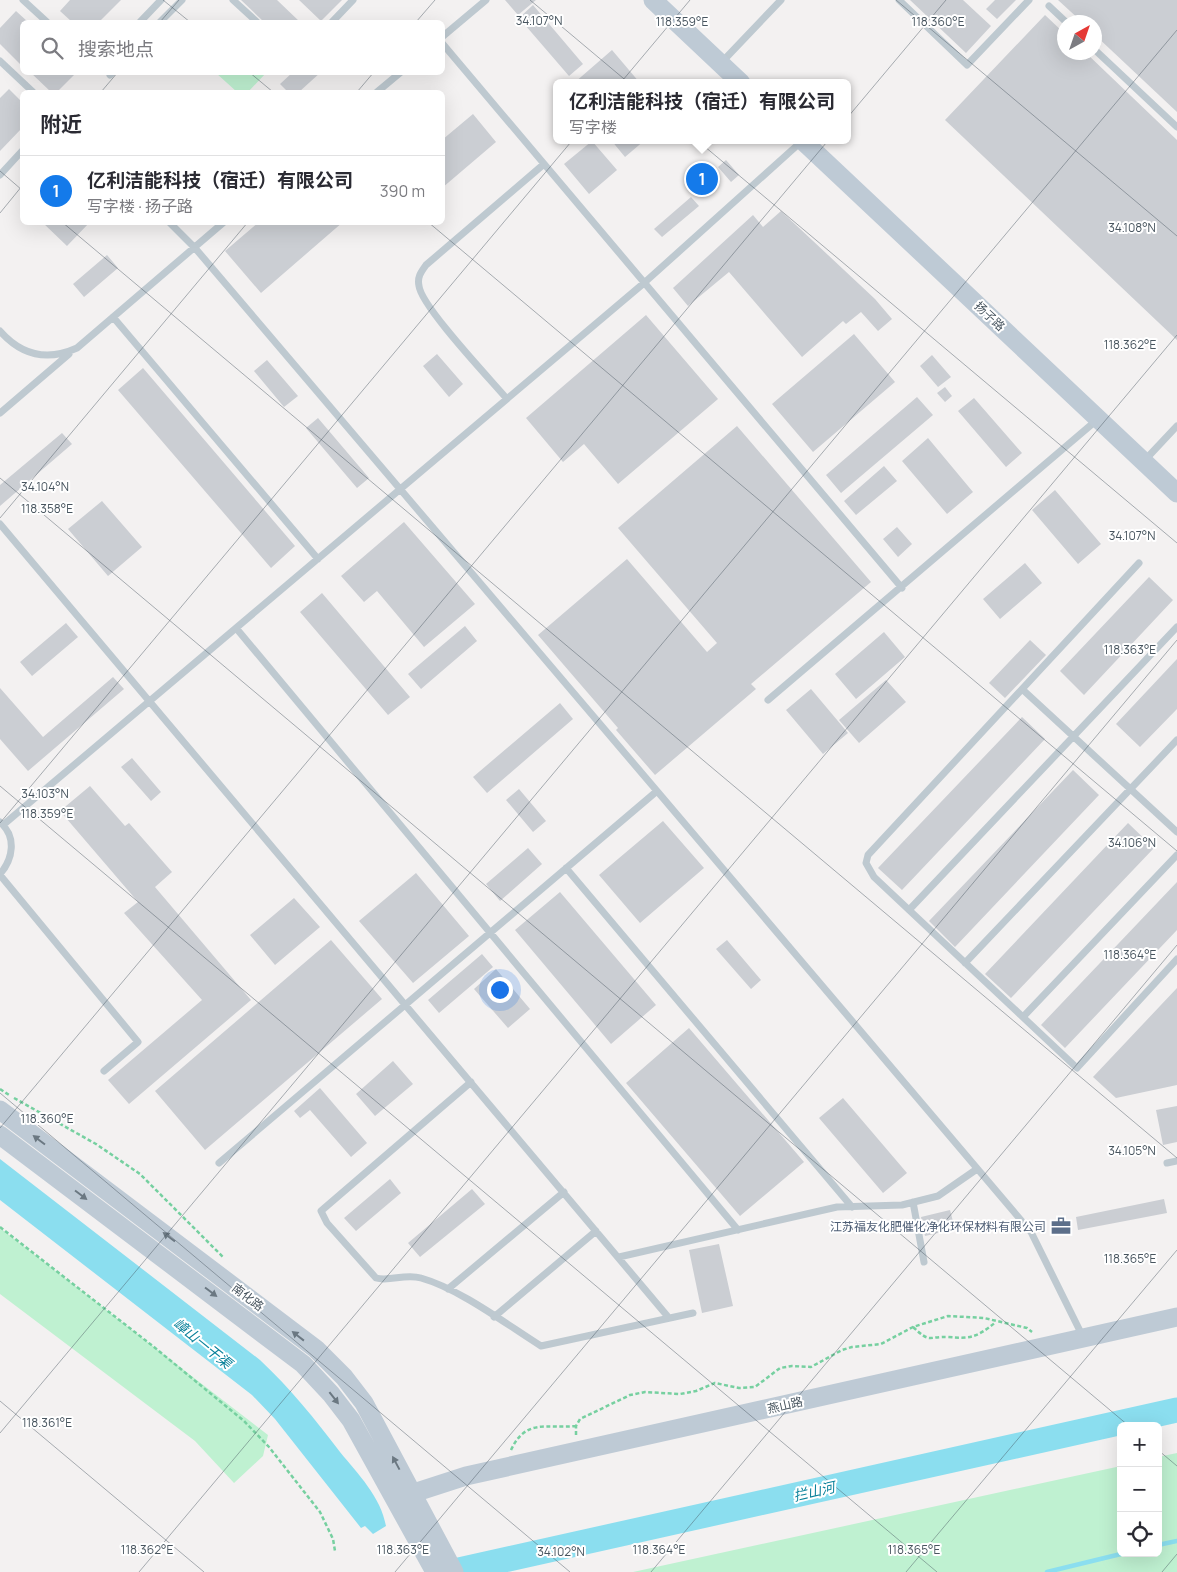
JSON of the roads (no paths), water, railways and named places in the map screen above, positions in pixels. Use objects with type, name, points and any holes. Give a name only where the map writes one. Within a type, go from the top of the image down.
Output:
[{"type":"street","points":[[653,0],[737,79]]},
{"type":"street","name":"扬子路","points":[[806,144],[1177,493]]},
{"type":"street","name":"南化路","points":[[0,1110],[316,1349],[344,1377],[364,1403],[404,1496]]},
{"type":"street","name":"南化路","points":[[0,1135],[303,1364],[331,1394],[351,1420],[404,1496],[428,1539]]},
{"type":"street","name":"燕山路","points":[[404,1496],[466,1476],[504,1467],[1177,1317]]},
{"type":"street","points":[[428,1539],[436,1572]]},
{"type":"street","points":[[428,1539],[454,1572]]},
{"type":"lane","points":[[142,20],[161,0]]},
{"type":"lane","points":[[162,20],[182,0]]},
{"type":"lane","points":[[233,0],[255,20]]},
{"type":"lane","points":[[334,20],[353,0]]},
{"type":"lane","points":[[445,34],[486,0]]},
{"type":"lane","points":[[721,64],[781,0]]},
{"type":"lane","points":[[899,0],[967,65],[1029,0]]},
{"type":"lane","points":[[28,2],[45,20]]},
{"type":"lane","points":[[1049,6],[1059,15]]},
{"type":"lane","points":[[445,47],[902,588]]},
{"type":"lane","points":[[1102,57],[1177,127]]},
{"type":"lane","points":[[0,61],[31,90]]},
{"type":"lane","points":[[379,90],[397,75]]},
{"type":"lane","points":[[104,1071],[138,1042],[0,875],[7,866],[11,856],[10,839],[2,824],[644,283],[798,144]]},
{"type":"lane","points":[[0,175],[20,153]]},
{"type":"lane","points":[[507,399],[432,311],[419,287],[419,274],[426,265],[544,164]]},
{"type":"lane","points":[[172,225],[195,248],[1031,1232],[1083,1338]]},
{"type":"lane","points":[[0,412],[221,225]]},
{"type":"lane","points":[[112,318],[318,559]]},
{"type":"lane","points":[[0,331],[18,346],[34,354],[61,355],[77,348]]},
{"type":"lane","points":[[768,700],[1099,419]]},
{"type":"lane","points":[[1144,461],[1177,426]]},
{"type":"lane","points":[[0,524],[669,1318]]},
{"type":"lane","points":[[1140,562],[868,855],[866,863],[869,871],[908,910],[1077,1068],[1177,960]]},
{"type":"lane","points":[[908,910],[1177,627]]},
{"type":"lane","points":[[236,628],[738,1230]]},
{"type":"lane","points":[[1022,689],[1177,832]]},
{"type":"lane","points":[[965,963],[1177,740]]},
{"type":"lane","points":[[219,1163],[657,791]]},
{"type":"lane","points":[[1023,1017],[1177,855]]},
{"type":"lane","points":[[566,868],[852,1207]]},
{"type":"lane","points":[[471,1082],[321,1211],[327,1223],[376,1278],[382,1280],[407,1275],[419,1277],[448,1289],[541,1346],[693,1313]]},
{"type":"lane","points":[[1168,1163],[1177,1161]]},
{"type":"lane","points":[[619,1257],[837,1208],[882,1208],[938,1196],[977,1169]]},
{"type":"lane","points":[[448,1289],[564,1192]]},
{"type":"lane","points":[[912,1202],[924,1262]]},
{"type":"lane","points":[[494,1317],[596,1230]]},
{"type":"water","name":"嶂山一干渠","points":[[0,1159],[260,1360],[302,1404],[361,1477],[379,1505],[386,1526],[373,1534],[365,1526],[361,1528],[275,1419],[252,1395],[0,1200]]},
{"type":"waterway","name":"拦山河","points":[[450,1572],[1177,1410]]},
{"type":"waterway","points":[[1162,1544],[1177,1541]]},
{"type":"waterway","points":[[1047,1572],[1117,1555]]},
{"type":"place","name":"亿利洁能科技（宿迁）有限公司","points":[[702,179]]},
{"type":"place","name":"江苏福友化肥催化净化环保材料有限公司","points":[[1061,1226]]}]
